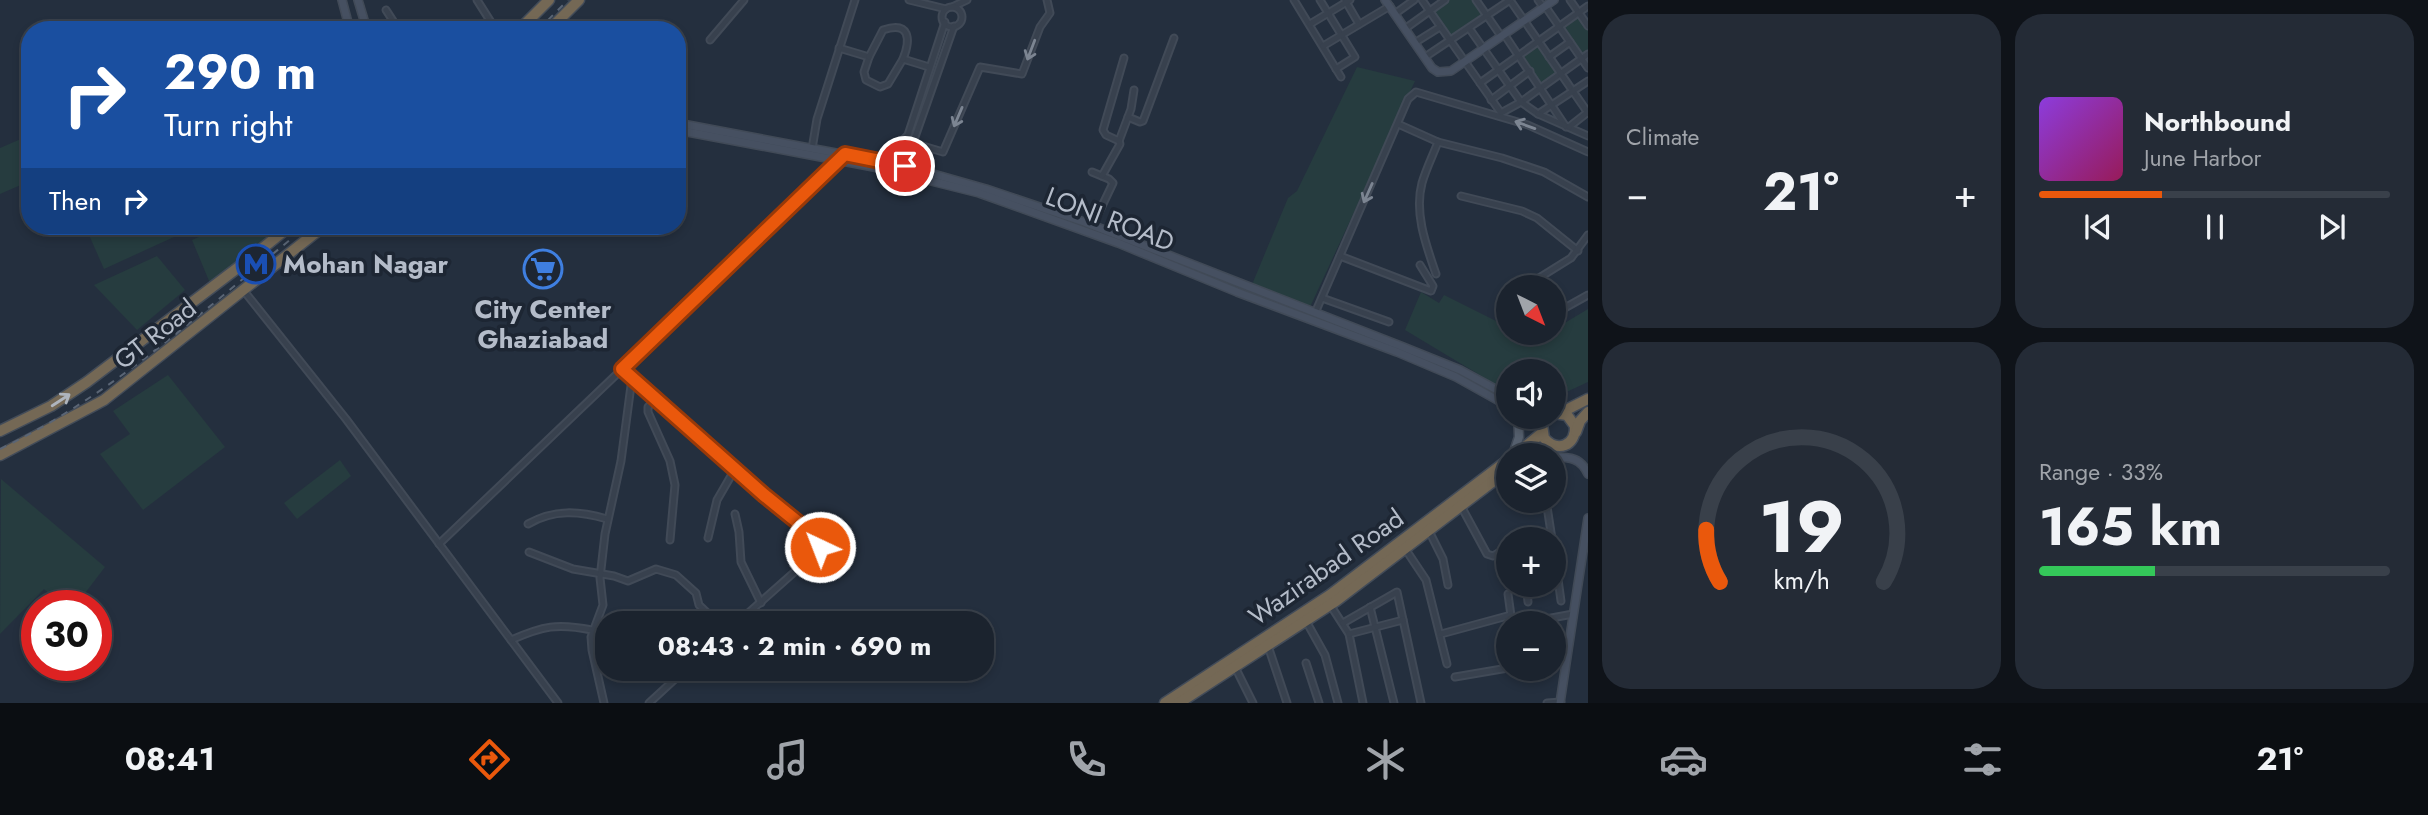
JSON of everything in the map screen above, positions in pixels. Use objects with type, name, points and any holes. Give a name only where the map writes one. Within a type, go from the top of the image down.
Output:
[{"type":"highway","points":[[528,21],[549,0]]},
{"type":"highway","points":[[558,21],[579,0]]},
{"type":"highway","name":"GT Road","points":[[0,431],[51,406],[88,382],[278,235]]},
{"type":"highway","name":"GT Road","points":[[0,455],[104,400],[313,235]]},
{"type":"highway","points":[[132,379],[136,392]]},
{"type":"highway","points":[[1566,409],[1588,398]]},
{"type":"highway","points":[[1566,445],[1588,412]]},
{"type":"highway","points":[[1566,416],[1573,419],[1576,433]]},
{"type":"highway","points":[[1528,443],[1542,431],[1550,443]]},
{"type":"highway","name":"Wazirabad Road","points":[[1165,703],[1327,601],[1496,470]]},
{"type":"highway","name":"Wazirabad Road","points":[[1402,545],[1429,531],[1496,479]]},
{"type":"highway","name":"Wazirabad Road","points":[[1179,703],[1306,621],[1327,601]]},
{"type":"street","points":[[342,0],[348,21]]},
{"type":"street","points":[[358,0],[364,21]]},
{"type":"street","points":[[477,0],[490,21]]},
{"type":"street","points":[[710,40],[744,0]]},
{"type":"street","points":[[812,149],[817,119],[855,0]]},
{"type":"street","points":[[905,166],[954,26],[960,23],[962,17],[958,9],[909,0]]},
{"type":"street","points":[[904,146],[913,141],[929,67],[944,22],[943,15],[949,8],[967,0]]},
{"type":"street","points":[[896,164],[904,146],[903,140],[943,152],[980,67],[1021,74],[1040,27],[1050,13],[1047,0]]},
{"type":"street","points":[[1320,0],[1355,57],[1336,69]]},
{"type":"street","points":[[1396,13],[1414,0]]},
{"type":"street","points":[[1422,0],[1501,113],[1521,102],[1588,54]]},
{"type":"street","points":[[1406,28],[1446,0]]},
{"type":"street","points":[[1477,0],[1530,71],[1567,127]]},
{"type":"street","points":[[1425,57],[1510,0],[1588,113],[1567,127]]},
{"type":"street","points":[[1323,46],[1387,3],[1432,68],[1444,73],[1524,21],[1542,4],[1554,0]]},
{"type":"street","points":[[1570,0],[1588,26]]},
{"type":"street","points":[[1297,1],[1341,77]]},
{"type":"street","points":[[1310,24],[1347,1],[1359,24]]},
{"type":"street","points":[[1542,4],[1588,68]]},
{"type":"street","points":[[1480,83],[1588,6]]},
{"type":"street","points":[[386,10],[393,21]]},
{"type":"street","points":[[944,22],[954,26]]},
{"type":"street","points":[[1416,42],[1440,27]]},
{"type":"street","points":[[901,28],[906,33],[909,40],[903,59],[888,84],[880,87],[866,80],[864,72],[869,57],[883,30],[901,28]]},
{"type":"street","points":[[1469,28],[1521,102],[1538,114],[1588,136]]},
{"type":"street","points":[[1128,117],[1140,122],[1144,119],[1174,38]]},
{"type":"street","points":[[1549,57],[1570,42]]},
{"type":"street","points":[[839,48],[869,57]]},
{"type":"street","points":[[1119,141],[1106,135],[1103,130],[1124,58]]},
{"type":"street","points":[[903,59],[929,67]]},
{"type":"street","points":[[1491,100],[1530,71]]},
{"type":"street","points":[[1538,114],[1588,80]]},
{"type":"street","points":[[1102,176],[1120,147],[1119,141],[1134,90]]},
{"type":"street","points":[[1315,313],[1412,94],[1419,92],[1528,125],[1588,152]]},
{"type":"street","points":[[1398,124],[1438,142],[1524,165],[1560,180],[1588,197]]},
{"type":"street","name":"LONI ROAD","points":[[686,125],[843,158],[896,164],[997,192],[1093,225],[1315,313],[1408,353],[1496,399]]},
{"type":"street","name":"LONI ROAD","points":[[686,131],[812,149],[1027,209],[1408,353],[1460,370],[1496,390]]},
{"type":"street","points":[[1436,274],[1421,226],[1420,197],[1421,184],[1438,142]]},
{"type":"street","points":[[439,544],[843,158]]},
{"type":"street","points":[[1092,172],[1113,183],[1093,225]]},
{"type":"street","points":[[1461,196],[1522,211],[1537,218],[1578,251]]},
{"type":"street","points":[[1544,275],[1578,251],[1588,235]]},
{"type":"street","points":[[1340,256],[1431,291],[1433,286],[1420,265]]},
{"type":"street","points":[[244,291],[345,419],[558,703]]},
{"type":"street","points":[[1566,307],[1588,295]]},
{"type":"street","points":[[1322,298],[1389,322]]},
{"type":"street","points":[[622,369],[820,541],[817,552],[751,611]]},
{"type":"street","points":[[604,703],[592,650],[592,631],[604,605],[601,574],[607,519],[621,461],[632,378]]},
{"type":"street","points":[[656,399],[648,407],[648,412],[670,461],[675,485],[670,540]]},
{"type":"street","points":[[1566,458],[1572,458],[1584,466],[1588,474]]},
{"type":"street","points":[[708,538],[718,500],[735,469]]},
{"type":"street","points":[[1461,506],[1487,554],[1496,554]]},
{"type":"street","points":[[528,524],[552,513],[585,513],[607,519]]},
{"type":"street","points":[[735,514],[741,562],[761,603]]},
{"type":"street","points":[[1547,703],[1560,702],[1588,518]]},
{"type":"street","points":[[1429,531],[1443,559],[1448,585]]},
{"type":"street","points":[[1402,545],[1426,580],[1447,664]]},
{"type":"street","points":[[529,552],[573,569],[628,581],[656,569],[676,575],[696,593],[699,605],[705,611]]},
{"type":"street","points":[[1343,622],[1397,592],[1421,703]]},
{"type":"street","points":[[1527,597],[1528,602]]},
{"type":"street","points":[[1560,597],[1561,601]]},
{"type":"street","points":[[1327,601],[1349,634],[1363,703]]},
{"type":"street","points":[[1370,607],[1394,703]]},
{"type":"street","points":[[1566,615],[1573,614]]},
{"type":"street","points":[[1441,634],[1496,619]]},
{"type":"street","points":[[1349,634],[1404,620]]},
{"type":"street","points":[[1306,621],[1325,655],[1338,703]]},
{"type":"street","points":[[511,640],[546,626],[569,625],[592,631]]},
{"type":"street","points":[[1267,646],[1287,703]]},
{"type":"street","points":[[1306,663],[1319,703]]},
{"type":"street","points":[[1236,667],[1253,703]]},
{"type":"street","points":[[1455,677],[1496,670]]},
{"type":"street","points":[[649,703],[673,681]]},
{"type":"green space","points":[[1449,0],[1474,0],[1484,15],[1450,39],[1432,12]]},
{"type":"green space","points":[[1578,15],[1588,29],[1588,52],[1582,56],[1562,26]]},
{"type":"green space","points":[[1537,43],[1558,73],[1542,84],[1521,55]]},
{"type":"green space","points":[[1357,67],[1415,81],[1310,307],[1251,287],[1288,198],[1297,191]]},
{"type":"green space","points":[[21,139],[21,185],[0,194],[0,148]]},
{"type":"green space","points":[[89,235],[178,235],[104,269]]},
{"type":"green space","points":[[203,235],[266,235],[274,239],[212,288],[192,240]]},
{"type":"green space","points":[[157,256],[185,290],[137,330],[94,285]]},
{"type":"green space","points":[[1421,292],[1439,303],[1444,295],[1496,321],[1496,345],[1566,345],[1566,322],[1588,309],[1588,382],[1566,392],[1566,359],[1496,359],[1496,385],[1405,330]]},
{"type":"green space","points":[[168,375],[225,447],[143,510],[100,454],[130,434],[113,411]]},
{"type":"green space","points":[[340,460],[351,476],[297,519],[284,503]]},
{"type":"green space","points":[[1,479],[105,567],[87,590],[21,590],[21,613],[0,634]]},
{"type":"railway","points":[[547,21],[568,0]]},
{"type":"railway","points":[[0,449],[42,427],[121,376],[296,235]]},
{"type":"place","name":"Mohan Nagar","points":[[256,264]]},
{"type":"place","name":"City Center Ghaziabad","points":[[543,269]]},
{"type":"route","points":[[820,547],[820,541],[816,537],[764,495],[622,369],[841,161],[845,154],[905,166]]}]
